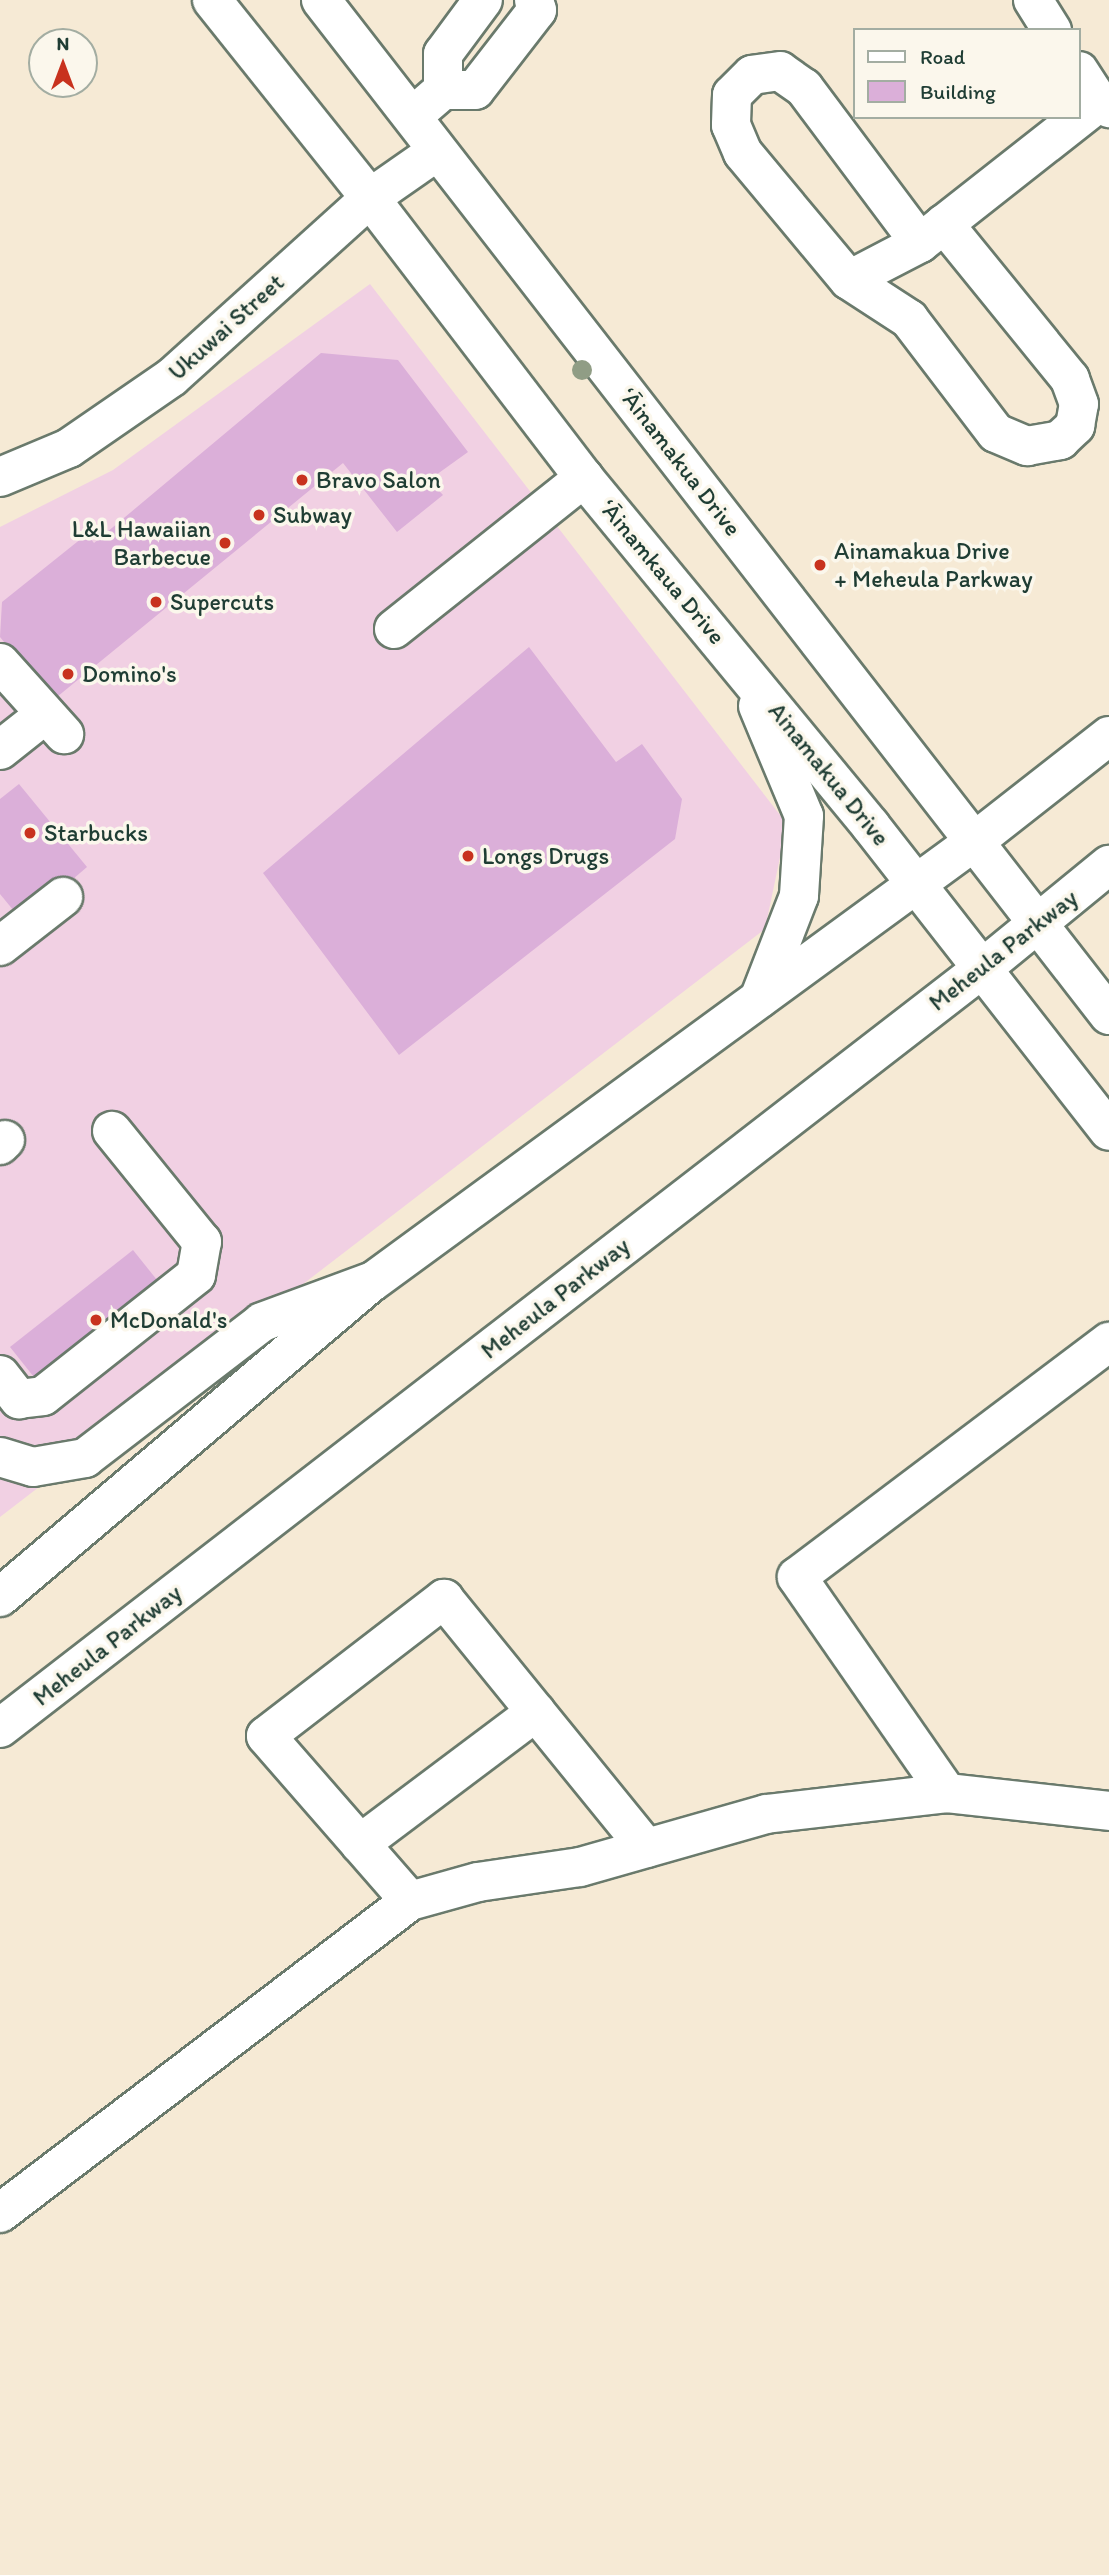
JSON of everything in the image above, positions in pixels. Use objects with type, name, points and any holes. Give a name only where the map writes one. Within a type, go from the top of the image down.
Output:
[{"type":"street","points":[[212,0],[370,198],[584,478],[394,629]]},
{"type":"street","name":"ʻĀinamakua Drive","points":[[321,0],[414,115],[436,152],[1040,924]]},
{"type":"street","points":[[443,90],[443,54],[483,0]]},
{"type":"street","points":[[414,115],[443,90],[475,90],[537,10],[534,0]]},
{"type":"street","points":[[1033,0],[1051,28]]},
{"type":"street","points":[[780,71],[804,88],[932,234],[1070,379],[1079,404],[1075,426],[1060,440],[1027,446],[996,433],[909,319],[849,280],[743,153],[731,125],[732,95],[752,75],[780,71]]},
{"type":"street","points":[[1081,107],[1096,94]]},
{"type":"street","points":[[849,280],[932,234],[1067,119]]},
{"type":"street","name":"Ukuwai Street","points":[[0,477],[69,448],[172,377],[370,198],[436,152]]},
{"type":"street","name":"ʻĀinamkaua Drive","points":[[584,478],[741,666]]},
{"type":"street","points":[[0,663],[54,725],[0,750]]},
{"type":"street","points":[[741,666],[804,816],[799,896],[759,999]]},
{"type":"street","name":"Ainamakua Drive","points":[[741,666],[916,884]]},
{"type":"street","points":[[0,1597],[372,1282],[975,841],[1109,736]]},
{"type":"street","name":"Meheula Parkway","points":[[0,1728],[1040,924],[1109,865]]},
{"type":"street","points":[[916,884],[1109,1131]]},
{"type":"street","points":[[6,932],[63,897]]},
{"type":"street","points":[[1040,924],[1109,1015]]},
{"type":"street","points":[[0,1376],[19,1399],[43,1396],[196,1275],[202,1242],[112,1131]]},
{"type":"street","points":[[0,1457],[33,1467],[85,1458],[262,1322],[372,1282]]},
{"type":"street","points":[[947,1793],[797,1577],[1109,1342]]},
{"type":"street","points":[[410,1901],[266,1736],[444,1599],[646,1848]]},
{"type":"street","points":[[359,1844],[536,1712]]},
{"type":"street","points":[[0,2213],[410,1901],[478,1882],[580,1867],[766,1814],[947,1793],[1109,1811]]},
{"type":"shaded area","points":[[370,284],[787,824],[765,929],[0,1517],[0,527],[113,470]]},
{"type":"building","points":[[321,353],[398,360],[468,452],[429,480],[443,495],[397,532],[343,463],[52,701],[0,637],[2,602],[87,534],[94,543]]},
{"type":"building","name":"Longs Drugs","points":[[529,647],[616,762],[642,744],[682,799],[675,839],[399,1055],[263,873]]},
{"type":"building","name":"Starbucks","points":[[19,784],[87,867],[23,922],[0,894],[0,799]]},
{"type":"building","name":"McDonald's","points":[[133,1250],[173,1300],[45,1391],[10,1347]]},
{"type":"place","name":"Bravo Salon","points":[[302,480]]},
{"type":"place","name":"Subway","points":[[259,515]]},
{"type":"place","name":"L&L Hawaiian Barbecue","points":[[225,543]]},
{"type":"place","name":"Ainamakua Drive + Meheula Parkway","points":[[820,565]]},
{"type":"place","name":"Supercuts","points":[[156,602]]},
{"type":"place","name":"Domino's","points":[[68,674]]},
{"type":"place","name":"Starbucks","points":[[30,833]]},
{"type":"place","name":"Longs Drugs","points":[[468,856]]},
{"type":"place","name":"McDonald's","points":[[96,1320]]}]
